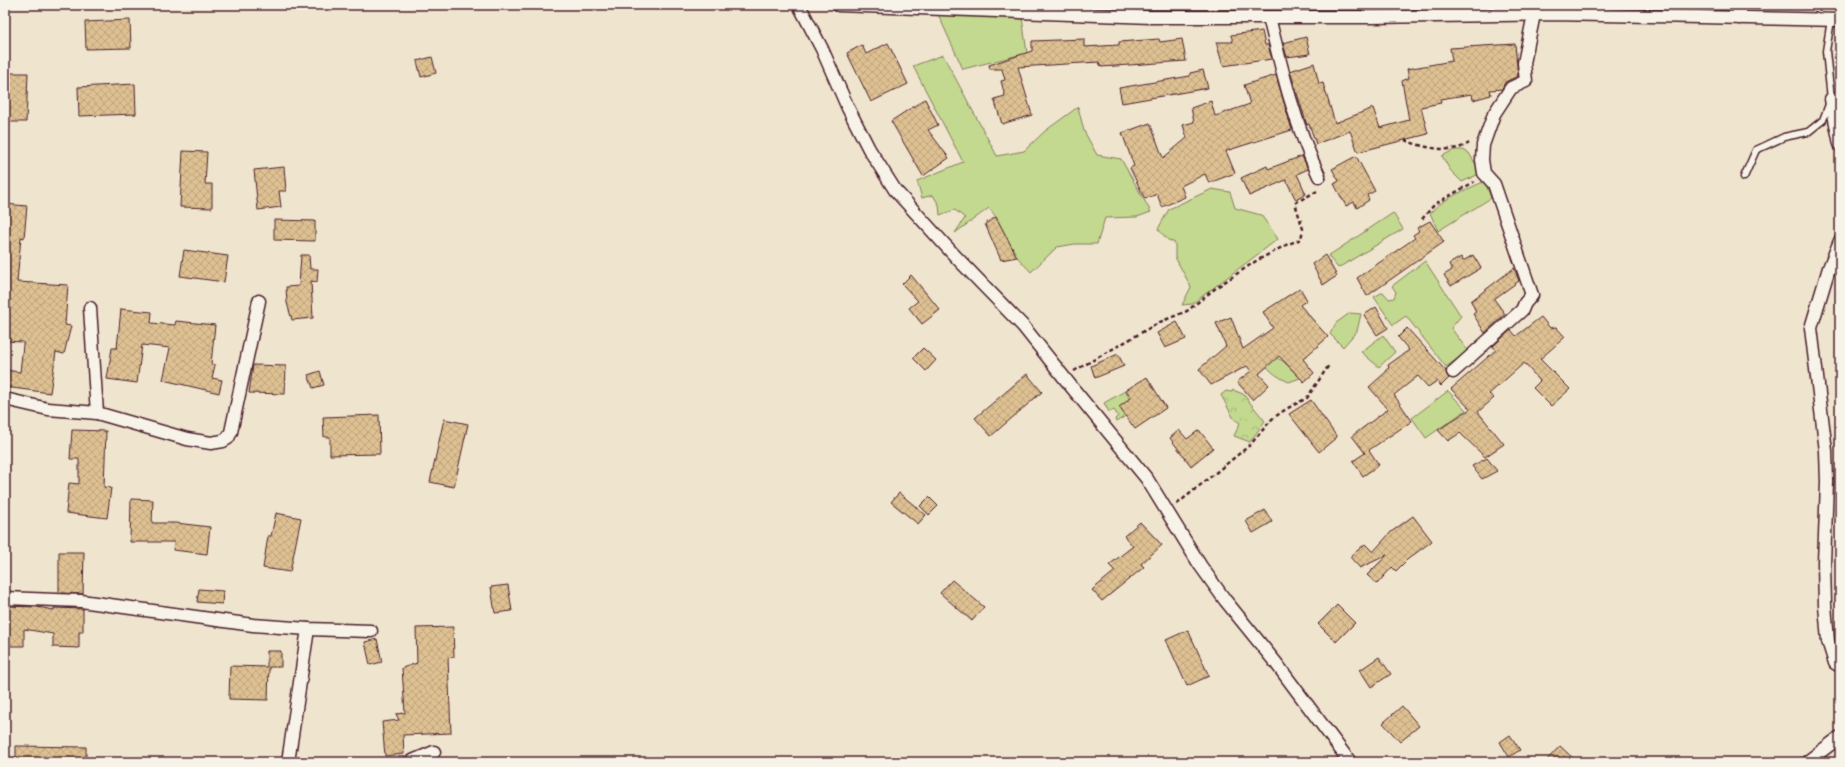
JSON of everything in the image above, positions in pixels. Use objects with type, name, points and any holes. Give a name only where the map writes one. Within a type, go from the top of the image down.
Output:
[{"type":"street","points":[[799,5],[822,49],[868,149],[895,190],[956,258],[1023,326],[1147,479],[1200,565],[1225,600],[1276,663],[1350,762]]},
{"type":"street","points":[[838,5],[994,12],[1105,10],[1151,17],[1534,14],[1835,20]]},
{"type":"street","points":[[1739,5],[1739,18]]},
{"type":"street","points":[[1454,372],[1522,310],[1525,303],[1532,295],[1494,184],[1485,176],[1482,160],[1483,145],[1494,114],[1511,88],[1526,81],[1524,63],[1534,14]]},
{"type":"street","points":[[1269,17],[1295,117],[1319,176]]},
{"type":"street","points":[[1830,99],[1840,144]]},
{"type":"street","points":[[1840,241],[1829,268],[1811,328],[1826,451],[1828,482],[1824,563],[1825,606],[1828,641],[1835,663],[1840,666]]},
{"type":"street","points":[[5,399],[48,409],[97,413],[187,439],[211,443],[223,441],[228,438],[231,432],[259,300]]},
{"type":"street","points":[[90,308],[97,413]]},
{"type":"street","points":[[5,598],[81,601],[253,625],[308,629],[371,631]]},
{"type":"street","points":[[288,762],[308,629]]},
{"type":"street","points":[[1807,762],[1840,737]]},
{"type":"street","points":[[410,762],[434,752]]},
{"type":"lane","points":[[1744,177],[1756,150],[1784,137],[1808,132],[1823,120],[1830,99],[1826,51],[1835,20]]},
{"type":"path","points":[[1405,140],[1420,146],[1435,149],[1456,148],[1466,146],[1487,134]]},
{"type":"path","points":[[1065,379],[1085,364],[1160,322],[1187,311],[1217,287],[1256,261],[1301,239],[1303,229],[1295,203],[1318,191],[1322,185],[1319,176]]},
{"type":"path","points":[[1422,219],[1435,204],[1485,176]]},
{"type":"path","points":[[1168,513],[1250,445],[1272,419],[1286,409],[1307,398],[1329,365]]},
{"type":"green space","points":[[937,12],[1022,17],[1027,53],[963,69]]},
{"type":"green space","points":[[943,55],[997,156],[1024,151],[1045,131],[1078,107],[1084,131],[1097,155],[1121,159],[1151,212],[1137,217],[1105,218],[1097,244],[1075,244],[1057,247],[1031,272],[1017,257],[996,217],[989,208],[955,233],[965,218],[955,210],[940,215],[939,205],[933,195],[922,198],[917,181],[963,162],[913,66]]},
{"type":"green space","points":[[1454,150],[1463,150],[1469,153],[1481,173],[1462,182],[1450,170],[1442,156]]},
{"type":"green space","points":[[1485,181],[1491,198],[1438,231],[1430,213],[1449,198]]},
{"type":"green space","points":[[1212,189],[1230,192],[1235,208],[1261,215],[1278,239],[1192,304],[1182,305],[1191,287],[1175,257],[1175,243],[1168,240],[1158,229],[1169,209]]},
{"type":"green space","points":[[1393,213],[1403,229],[1338,268],[1328,256]]},
{"type":"green space","points":[[1425,261],[1461,316],[1451,328],[1468,351],[1446,367],[1406,316],[1393,325],[1374,297],[1383,292],[1389,299],[1394,298],[1396,292],[1392,286]]},
{"type":"green space","points":[[1350,313],[1361,314],[1357,331],[1343,347],[1330,334],[1336,323]]},
{"type":"green space","points":[[1383,335],[1395,352],[1379,367],[1361,352]]},
{"type":"green space","points":[[1271,355],[1283,361],[1300,378],[1289,382],[1272,372],[1259,356]]},
{"type":"green space","points":[[1233,390],[1243,394],[1265,421],[1250,442],[1234,436],[1240,423],[1234,419],[1221,395],[1226,391],[1231,392]]},
{"type":"green space","points":[[1125,391],[1129,398],[1126,401],[1132,412],[1116,422],[1115,419],[1118,416],[1114,410],[1109,412],[1104,403]]},
{"type":"green space","points":[[1448,391],[1466,410],[1426,438],[1412,418]]},
{"type":"building","points":[[130,20],[131,48],[86,49],[85,22]]},
{"type":"building","points":[[1262,31],[1265,45],[1268,45],[1272,59],[1223,66],[1216,42],[1233,42],[1231,35]]},
{"type":"building","points":[[1306,37],[1310,54],[1287,57],[1283,43]]},
{"type":"building","points":[[1084,39],[1084,47],[1119,45],[1119,42],[1159,39],[1160,42],[1182,39],[1186,61],[1101,67],[1099,62],[1018,67],[1032,115],[1002,124],[994,99],[1005,96],[1001,81],[1005,80],[1002,69],[990,69],[989,65],[1032,51],[1032,41]]},
{"type":"building","points":[[888,43],[908,84],[871,102],[847,53],[862,45],[866,54]]},
{"type":"building","points":[[1515,44],[1518,76],[1505,82],[1502,89],[1490,90],[1491,95],[1473,100],[1472,94],[1440,99],[1441,103],[1421,107],[1428,134],[1358,152],[1350,131],[1316,144],[1309,124],[1307,125],[1290,71],[1314,63],[1319,84],[1323,83],[1335,123],[1373,108],[1380,128],[1409,120],[1402,81],[1409,78],[1407,69],[1452,61],[1450,48]]},
{"type":"building","points":[[432,57],[436,73],[421,77],[417,61]]},
{"type":"building","points":[[1203,70],[1208,88],[1122,103],[1119,88],[1190,76],[1190,73]]},
{"type":"building","points":[[5,73],[28,73],[26,122],[5,122]]},
{"type":"building","points":[[1276,75],[1292,130],[1226,151],[1235,173],[1209,183],[1205,174],[1181,186],[1185,197],[1162,207],[1157,194],[1145,199],[1130,168],[1134,166],[1122,133],[1150,123],[1163,158],[1187,138],[1183,125],[1194,122],[1191,108],[1211,101],[1215,116],[1250,104],[1244,85]]},
{"type":"building","points":[[135,84],[136,114],[79,116],[78,87]]},
{"type":"building","points":[[925,99],[938,125],[928,130],[949,158],[923,176],[891,121]]},
{"type":"building","points":[[183,151],[207,152],[205,184],[212,184],[212,208],[180,207]]},
{"type":"building","points":[[1302,156],[1308,169],[1297,174],[1306,194],[1296,200],[1286,180],[1249,196],[1241,178],[1267,166],[1268,169]]},
{"type":"building","points":[[1356,156],[1375,191],[1367,195],[1369,200],[1357,208],[1354,202],[1346,206],[1334,184],[1339,181],[1332,169]]},
{"type":"building","points":[[284,167],[286,191],[279,191],[281,207],[258,210],[254,170]]},
{"type":"building","points":[[5,204],[27,206],[24,238],[21,237],[17,282],[68,285],[65,325],[71,326],[64,354],[56,352],[50,393],[5,387],[5,370],[20,372],[23,342],[5,341]]},
{"type":"building","points":[[996,217],[1017,257],[1001,260],[985,224]]},
{"type":"building","points":[[274,220],[315,221],[315,241],[274,240]]},
{"type":"building","points":[[1430,221],[1444,242],[1367,296],[1357,278],[1415,238],[1413,235],[1419,231],[1417,228]]},
{"type":"building","points":[[184,250],[228,256],[224,282],[180,276]]},
{"type":"building","points":[[301,255],[309,255],[310,269],[318,269],[317,282],[311,281],[313,318],[292,320],[287,303],[286,287],[299,286]]},
{"type":"building","points":[[1325,255],[1337,276],[1323,285],[1312,264]]},
{"type":"building","points":[[1473,255],[1481,268],[1451,286],[1444,275],[1452,270],[1449,264],[1461,257],[1463,261]]},
{"type":"building","points":[[1514,268],[1519,281],[1494,299],[1505,314],[1485,333],[1473,314],[1476,312],[1471,301]]},
{"type":"building","points":[[911,275],[940,310],[922,324],[909,308],[918,301],[902,284]]},
{"type":"building","points":[[1300,288],[1307,300],[1300,305],[1328,337],[1303,359],[1314,373],[1304,382],[1279,356],[1259,374],[1269,385],[1253,400],[1237,382],[1251,371],[1247,366],[1211,385],[1199,369],[1226,346],[1216,323],[1231,317],[1243,349],[1273,328],[1263,312]]},
{"type":"building","points":[[1376,307],[1388,328],[1377,335],[1364,315]]},
{"type":"building","points":[[121,309],[152,312],[151,323],[175,325],[176,321],[215,325],[211,364],[215,365],[212,378],[222,380],[219,393],[163,380],[170,348],[142,345],[137,383],[107,379],[112,348],[117,348]]},
{"type":"building","points":[[1541,317],[1550,328],[1556,327],[1565,337],[1540,359],[1570,389],[1551,406],[1533,388],[1540,381],[1524,363],[1489,394],[1494,398],[1478,412],[1504,444],[1485,457],[1460,433],[1448,441],[1438,430],[1470,409],[1451,389],[1496,350],[1493,346],[1511,330],[1516,336]]},
{"type":"building","points":[[1177,322],[1186,339],[1165,348],[1157,333]]},
{"type":"building","points":[[1407,328],[1446,371],[1449,378],[1441,386],[1437,381],[1428,387],[1418,376],[1394,395],[1412,421],[1369,450],[1379,465],[1363,476],[1353,461],[1365,453],[1352,436],[1388,409],[1369,387],[1387,371],[1386,370],[1389,368],[1388,365],[1409,350],[1398,337]]},
{"type":"building","points":[[923,348],[936,360],[926,371],[913,358]]},
{"type":"building","points":[[1118,354],[1124,366],[1095,378],[1091,366]]},
{"type":"building","points":[[253,365],[286,366],[285,394],[249,393]]},
{"type":"building","points":[[320,371],[324,385],[313,388],[308,375]]},
{"type":"building","points":[[1027,374],[1042,392],[991,436],[975,418]]},
{"type":"building","points":[[1147,377],[1166,408],[1135,429],[1119,407],[1131,398],[1126,390]]},
{"type":"building","points":[[1311,400],[1337,437],[1319,452],[1289,414]]},
{"type":"building","points":[[379,415],[380,454],[330,455],[330,437],[324,437],[323,417]]},
{"type":"building","points":[[444,419],[468,424],[454,487],[430,482]]},
{"type":"building","points":[[72,430],[106,431],[104,487],[111,488],[107,518],[66,513],[69,483],[79,484],[79,459],[70,459]]},
{"type":"building","points":[[1179,430],[1187,439],[1199,430],[1213,448],[1191,466],[1170,438]]},
{"type":"building","points":[[1487,458],[1497,471],[1482,479],[1472,466]]},
{"type":"building","points":[[899,493],[926,515],[918,524],[891,502]]},
{"type":"building","points":[[929,497],[938,506],[929,515],[920,506]]},
{"type":"building","points":[[131,499],[153,500],[152,523],[176,523],[210,527],[207,554],[173,550],[174,542],[130,542]]},
{"type":"building","points":[[1265,510],[1272,522],[1253,533],[1246,521]]},
{"type":"building","points":[[276,513],[301,518],[290,572],[263,568],[268,536],[271,536]]},
{"type":"building","points":[[1413,516],[1432,541],[1408,559],[1396,571],[1392,567],[1377,584],[1367,575],[1387,555],[1360,568],[1350,557],[1365,544],[1373,552],[1391,532]]},
{"type":"building","points":[[1140,522],[1162,545],[1141,564],[1144,567],[1102,601],[1092,590],[1115,571],[1109,565],[1133,546],[1124,536]]},
{"type":"building","points":[[59,552],[84,552],[83,594],[59,593]]},
{"type":"building","points":[[952,580],[984,607],[972,621],[940,593]]},
{"type":"building","points":[[508,585],[512,611],[495,613],[491,587]]},
{"type":"building","points":[[199,589],[223,591],[222,604],[197,602]]},
{"type":"building","points":[[1337,605],[1355,623],[1336,642],[1318,624]]},
{"type":"building","points":[[5,606],[37,607],[54,610],[54,608],[83,609],[83,632],[79,632],[79,648],[53,647],[53,634],[24,629],[24,646],[5,646]]},
{"type":"building","points":[[453,627],[454,657],[448,658],[451,733],[403,735],[404,754],[385,756],[382,722],[399,720],[396,714],[405,713],[402,668],[417,663],[416,628]]},
{"type":"building","points":[[1188,630],[1209,676],[1187,686],[1166,640]]},
{"type":"building","points":[[377,639],[382,662],[370,665],[365,642]]},
{"type":"building","points":[[267,651],[281,651],[281,667],[269,667],[268,700],[229,699],[230,666],[267,667]]},
{"type":"building","points":[[1379,657],[1391,674],[1371,687],[1360,670]]},
{"type":"building","points":[[1402,706],[1419,726],[1400,742],[1383,723]]},
{"type":"building","points":[[1510,735],[1520,750],[1509,757],[1500,742]]},
{"type":"building","points":[[16,746],[86,747],[86,762],[16,762]]},
{"type":"building","points":[[1560,746],[1577,762],[1545,762]]}]
